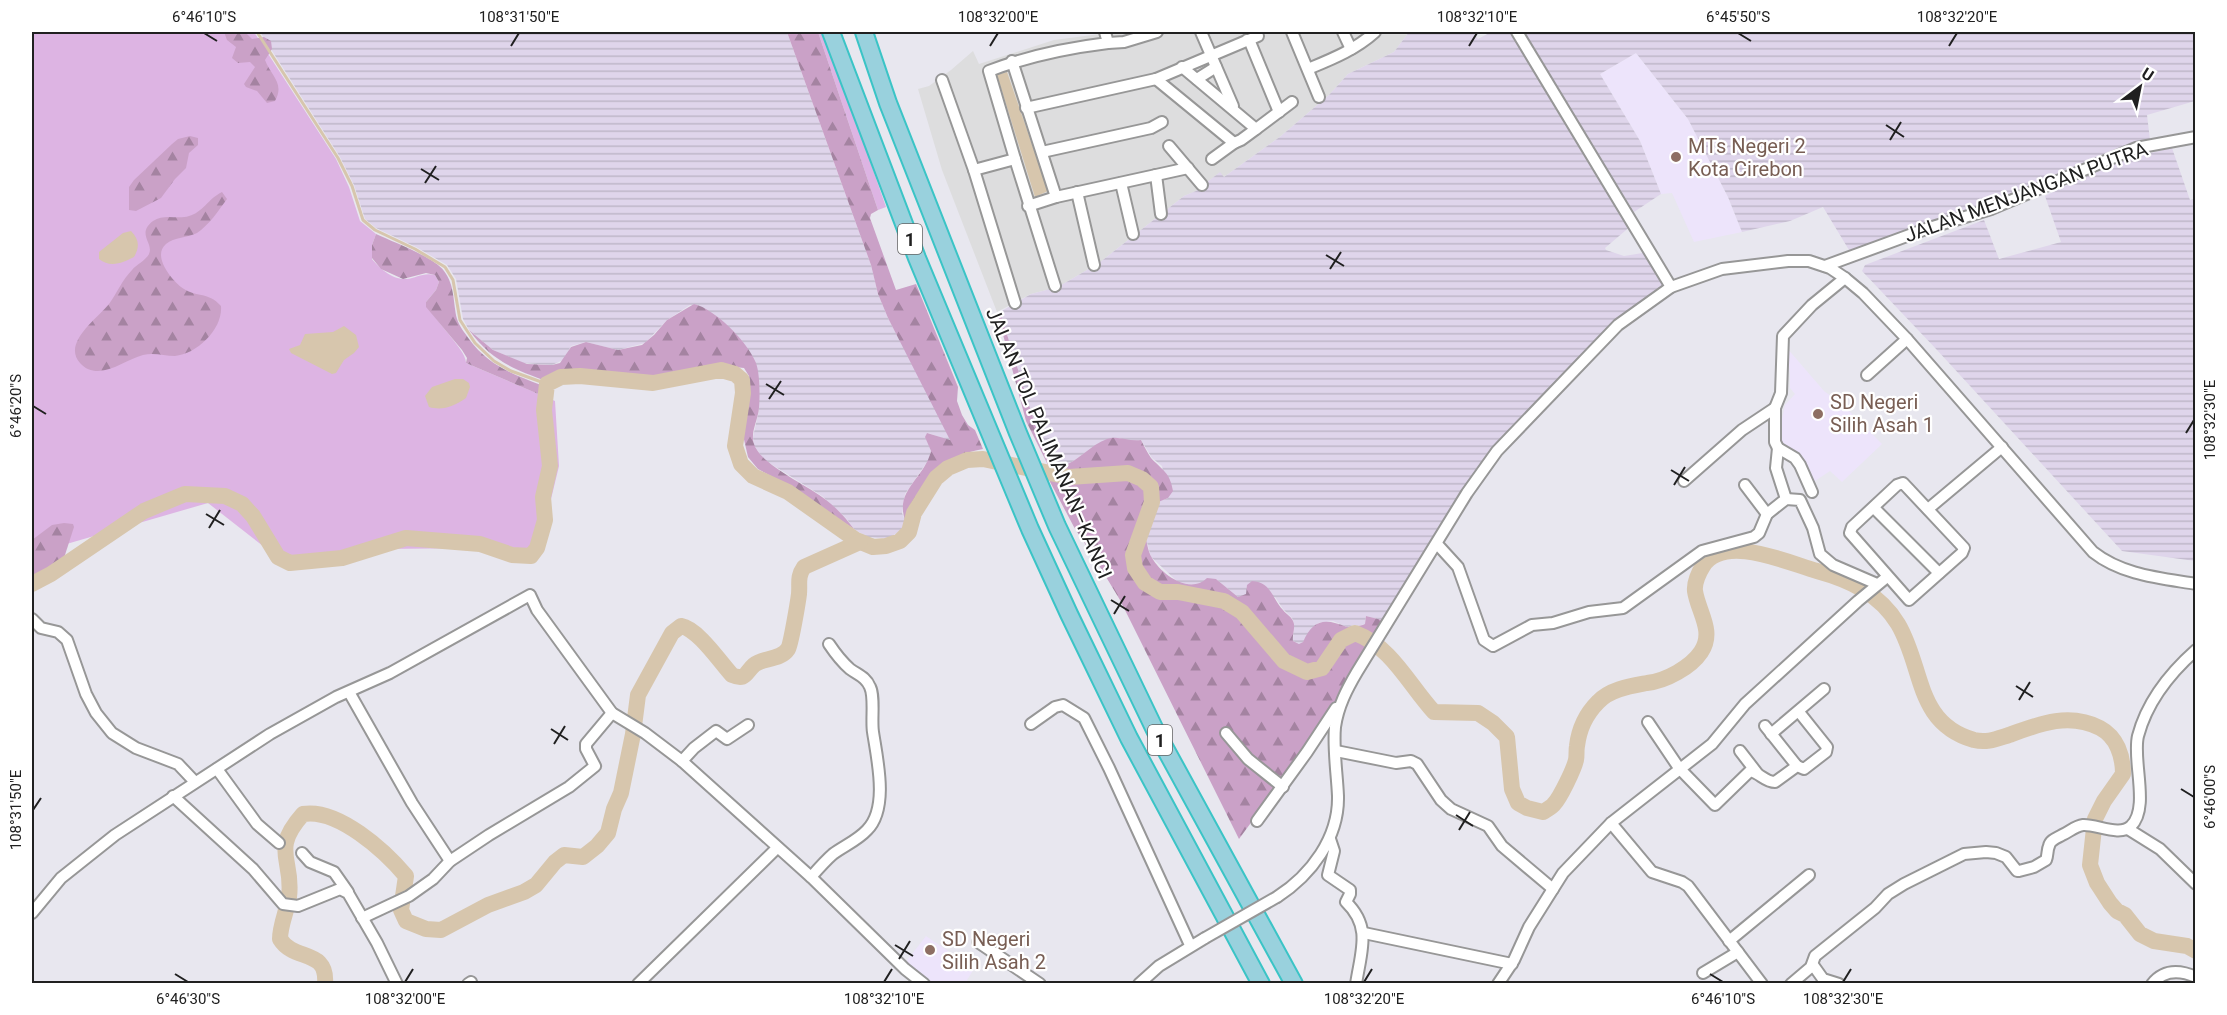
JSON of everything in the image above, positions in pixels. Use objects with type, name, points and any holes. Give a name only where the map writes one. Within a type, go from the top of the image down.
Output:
[{"type":"highway","name":"1","points":[[831,32],[917,258],[1069,614],[1129,738],[1261,984]]},
{"type":"highway","name":"JALAN TOL PALIMANAN–KANCI","points":[[864,32],[888,103],[1018,434],[1057,526],[1155,730],[1294,984]]},
{"type":"street","points":[[1105,32],[1108,43]]},
{"type":"street","points":[[1055,286],[1028,206],[989,71],[1010,62],[1059,50],[1124,42],[1157,32]]},
{"type":"street","points":[[1201,32],[1234,109]]},
{"type":"street","points":[[1292,32],[1319,97]]},
{"type":"street","points":[[1343,32],[1351,49]]},
{"type":"street","points":[[1308,69],[1351,49],[1375,32]]},
{"type":"street","points":[[1517,32],[1671,286]]},
{"type":"street","points":[[1026,108],[1156,80],[1252,38],[1250,42],[1279,112]]},
{"type":"street","points":[[1010,62],[1056,197]]},
{"type":"street","points":[[1182,67],[1256,129]]},
{"type":"street","points":[[1197,79],[1216,67]]},
{"type":"street","points":[[942,80],[975,170],[1016,303]]},
{"type":"street","points":[[1156,80],[1234,143]]},
{"type":"street","points":[[1212,159],[1292,102]]},
{"type":"street","points":[[1042,152],[1151,128],[1162,122]]},
{"type":"street","name":"JALAN MENJANGAN PUTRA","points":[[1825,266],[1926,229],[1991,209],[2136,148],[2196,137]]},
{"type":"street","points":[[1169,146],[1202,185]]},
{"type":"street","points":[[975,170],[1014,159]]},
{"type":"street","points":[[1028,206],[1077,192],[1188,168]]},
{"type":"street","points":[[1156,175],[1161,214]]},
{"type":"street","points":[[1121,183],[1132,234]]},
{"type":"street","points":[[1077,192],[1094,265]]},
{"type":"street","points":[[1257,820],[1283,787],[1342,700],[1467,493],[1497,451],[1618,325],[1671,286],[1722,269],[1809,261],[1825,266],[1845,278],[1863,293],[1907,339],[2082,540],[2105,561],[2138,574],[2196,584]]},
{"type":"street","points":[[1812,492],[1795,458],[1778,447],[1775,442],[1775,408],[1781,393],[1783,336],[1812,305],[1845,278]]},
{"type":"street","points":[[1867,375],[1907,339]]},
{"type":"street","points":[[1684,481],[1742,430],[1775,408]]},
{"type":"street","points":[[1778,447],[1776,468],[1786,499]]},
{"type":"street","points":[[1928,509],[2002,447]]},
{"type":"street","points":[[1903,483],[1964,548],[1962,553],[1909,600],[1850,533],[1852,527],[1874,508],[1897,484],[1903,483]]},
{"type":"street","points":[[1745,485],[1767,514]]},
{"type":"street","points":[[1437,544],[1458,567],[1484,640],[1493,646],[1532,625],[1553,623],[1589,612],[1623,608],[1702,551],[1757,535],[1767,514],[1786,499],[1800,500],[1813,528],[1820,554],[1833,565],[1875,586]]},
{"type":"street","points":[[1874,508],[1939,573]]},
{"type":"street","points":[[1498,984],[1512,964],[1529,927],[1563,873],[1611,823],[1712,744],[1745,704],[1887,577]]},
{"type":"street","points":[[32,913],[71,870],[115,835],[270,734],[336,697],[390,673],[530,595],[537,610],[612,713],[682,762],[924,984]]},
{"type":"street","points":[[32,619],[41,628],[58,632],[67,640],[86,694],[96,713],[112,734],[136,748],[178,764],[195,782]]},
{"type":"street","points":[[810,877],[831,856],[868,830],[878,804],[880,786],[880,771],[873,730],[871,688],[863,676],[849,668],[829,644]]},
{"type":"street","points":[[2128,829],[2133,824],[2139,807],[2138,736],[2151,704],[2166,681],[2196,650]]},
{"type":"street","points":[[1799,712],[1827,749],[1804,770],[1797,766],[1768,730],[1799,712],[1824,689]]},
{"type":"street","points":[[349,692],[412,803],[450,861]]},
{"type":"street","points":[[1138,984],[1150,972],[1190,945],[1277,897],[1301,879],[1330,839],[1338,799],[1336,724],[1342,700]]},
{"type":"street","points":[[1030,724],[1055,707],[1063,705],[1084,718],[1190,945]]},
{"type":"street","points":[[362,918],[409,896],[433,879],[450,861],[569,787],[594,768],[586,744],[612,713]]},
{"type":"street","points":[[1648,722],[1679,768],[1715,805],[1750,771],[1757,773]]},
{"type":"street","points":[[682,762],[693,748],[717,731],[727,739],[748,725]]},
{"type":"street","points":[[1226,733],[1248,759],[1283,787]]},
{"type":"street","points":[[1336,751],[1396,763],[1411,761],[1417,764],[1441,800],[1451,809],[1488,826],[1502,846],[1553,889]]},
{"type":"street","points":[[1740,751],[1757,773],[1767,781],[1776,782],[1797,766]]},
{"type":"street","points":[[217,769],[257,824],[279,843]]},
{"type":"street","points":[[173,796],[253,869],[288,905],[298,906],[340,890],[348,892]]},
{"type":"street","points":[[1611,823],[1652,872],[1688,886],[1762,984]]},
{"type":"street","points":[[1791,984],[1813,965],[1815,956],[1875,908],[1888,894],[1967,853],[1986,852],[2006,856],[2017,871],[2034,867],[2046,860],[2048,847],[2053,840],[2077,826],[2128,829],[2160,849],[2196,884]]},
{"type":"street","points":[[1330,839],[1334,850],[1328,875],[1350,890],[1346,902],[1355,911],[1364,933],[1356,984]]},
{"type":"street","points":[[638,984],[777,848]]},
{"type":"street","points":[[302,853],[310,862],[334,872],[377,943],[397,984]]},
{"type":"street","points":[[1729,941],[1809,874]]},
{"type":"street","points":[[1364,933],[1512,964]]},
{"type":"street","points":[[978,942],[1040,984]]},
{"type":"street","points":[[1703,974],[1738,952]]},
{"type":"street","points":[[1813,965],[1823,979],[1839,984]]},
{"type":"street","points":[[2152,984],[2161,975],[2176,971],[2196,976]]},
{"type":"shaded area","points":[[32,32],[254,32],[336,159],[349,187],[360,221],[376,234],[372,245],[372,259],[382,270],[396,278],[435,275],[439,282],[436,290],[426,302],[461,350],[466,363],[555,401],[559,466],[537,557],[478,548],[383,549],[277,557],[208,503],[32,554]]},
{"type":"shaded area","points":[[260,32],[787,32],[871,265],[878,294],[950,441],[927,433],[926,437],[931,451],[929,459],[905,494],[902,513],[906,523],[901,530],[888,539],[867,537],[854,529],[846,518],[822,496],[763,459],[754,445],[753,437],[759,410],[759,385],[746,348],[742,341],[718,318],[698,305],[690,305],[667,320],[645,343],[618,350],[586,342],[571,346],[563,360],[552,365],[523,363],[493,350],[469,330],[463,319],[456,279],[447,265],[376,228],[365,219],[354,185],[340,157]]},
{"type":"shaded area","points":[[818,32],[825,32],[886,207],[878,210]]},
{"type":"shaded area","points":[[1100,32],[1409,32],[1394,52],[1348,74],[1329,95],[1281,136],[1224,177],[1219,173],[1196,191],[1184,196],[1099,263],[1058,287],[1031,294],[997,312],[942,170],[918,89],[929,86],[973,51],[979,64],[1054,40],[1100,34]]},
{"type":"shaded area","points":[[1409,32],[1473,32],[1478,39],[1491,32],[1515,32],[1632,225],[1605,248],[1606,250],[1624,256],[1649,252],[1665,285],[1492,450],[1386,621],[1366,616],[1365,624],[1362,625],[1347,627],[1333,621],[1318,623],[1299,644],[1293,641],[1292,618],[1275,597],[1246,595],[1238,597],[1216,579],[1192,585],[1178,582],[1151,557],[1145,535],[1156,503],[1168,498],[1162,466],[1152,458],[1141,440],[1130,442],[1119,438],[1092,448],[1062,467],[1053,460],[1038,434],[1000,312],[1031,294],[1058,287],[1099,263],[1184,196],[1196,191],[1220,172],[1224,177],[1281,136],[1329,95],[1348,74],[1394,52]]},
{"type":"shaded area","points":[[1521,32],[2195,32],[2195,101],[2147,115],[2150,140],[2118,149],[1992,203],[1849,250],[1823,207],[1790,221],[1742,232],[1728,197],[1688,119],[1636,53],[1600,74],[1640,141],[1661,194],[1634,212]]},
{"type":"shaded area","name":"MTs Negeri 2 Kota Cirebon","points":[[1636,53],[1688,119],[1728,197],[1742,232],[1694,242],[1672,193],[1661,194],[1640,141],[1600,74]]},
{"type":"shaded area","points":[[1007,72],[1048,191],[1035,197],[997,75]]},
{"type":"shaded area","points":[[2172,148],[2190,200],[2195,199],[2195,561],[2122,551],[1862,271],[1865,265],[1984,220],[1999,259],[2061,242],[2045,196],[2117,161]]},
{"type":"shaded area","points":[[131,231],[138,243],[134,257],[112,264],[99,259],[99,252],[123,233]]},
{"type":"shaded area","points":[[344,326],[356,335],[359,347],[344,360],[336,373],[332,374],[291,353],[289,349],[300,345],[305,334],[333,332]]},
{"type":"shaded area","name":"SD Negeri Silih Asah 1","points":[[1786,347],[1824,391],[1842,404],[1882,444],[1842,482],[1830,471],[1812,483],[1777,442],[1785,405],[1795,394],[1790,388]]},
{"type":"shaded area","points":[[455,379],[463,379],[469,383],[466,398],[448,407],[429,407],[425,396],[432,387]]},
{"type":"shaded area","name":"SD Negeri Silih Asah 2","points":[[926,936],[974,969],[967,980],[970,983],[933,983],[905,963]]},
{"type":"green space","points":[[224,32],[245,32],[252,39],[264,37],[271,41],[272,49],[265,60],[278,84],[278,95],[275,101],[267,103],[257,91],[246,87],[244,84],[255,67],[250,62],[238,63],[232,58],[236,47],[227,40]]},
{"type":"green space","points":[[787,32],[818,32],[878,210],[871,214],[870,218],[896,290],[916,284],[958,387],[957,401],[962,415],[968,425],[975,430],[983,449],[954,458],[933,474],[918,496],[906,523],[903,502],[906,493],[922,470],[931,451],[925,437],[927,433],[950,440],[878,294],[871,265]]},
{"type":"green space","points":[[190,136],[198,138],[198,145],[189,153],[186,168],[161,198],[136,211],[129,210],[129,187],[134,180],[178,139]]},
{"type":"green space","points":[[222,192],[227,199],[206,226],[193,235],[169,242],[162,249],[161,255],[164,267],[181,287],[211,298],[221,306],[218,323],[207,339],[192,351],[175,356],[147,354],[103,371],[87,369],[76,355],[75,347],[78,339],[109,304],[128,274],[149,254],[146,234],[148,226],[162,217],[184,217],[194,214]]},
{"type":"green space","points":[[376,234],[423,255],[439,266],[448,276],[457,319],[476,348],[492,362],[541,385],[543,396],[466,363],[467,358],[462,350],[426,307],[426,302],[436,290],[439,282],[435,275],[426,273],[403,279],[381,269],[372,258],[372,245]]},
{"type":"green space","points":[[694,304],[721,319],[746,346],[756,363],[759,403],[753,440],[758,451],[774,466],[827,500],[854,529],[758,469],[748,457],[743,435],[750,383],[744,368],[726,366],[690,374],[654,378],[602,376],[572,372],[558,374],[546,381],[503,362],[486,349],[469,330],[493,350],[527,364],[552,365],[560,363],[571,347],[586,342],[618,350],[642,345],[667,320]]},
{"type":"green space","points":[[997,312],[1000,312],[1038,434],[1045,450],[1053,460],[1061,467],[1107,439],[1141,440],[1151,458],[1170,480],[1173,491],[1168,498],[1156,503],[1154,486],[1144,476],[1129,469],[1069,473],[1054,471],[1049,467],[1026,421]]},
{"type":"green space","points":[[1127,477],[1147,489],[1148,502],[1129,555],[1131,570],[1142,586],[1159,596],[1178,596],[1223,605],[1240,615],[1282,664],[1307,676],[1324,672],[1344,643],[1355,637],[1367,644],[1327,719],[1239,839],[1120,600],[1074,527],[1049,480]]},
{"type":"green space","points":[[73,524],[74,527],[64,558],[32,579],[32,540],[52,525]]},
{"type":"green space","points":[[1145,535],[1152,558],[1162,571],[1177,581],[1193,584],[1200,583],[1207,578],[1216,579],[1238,597],[1246,594],[1247,585],[1252,581],[1263,584],[1292,619],[1293,641],[1299,644],[1320,622],[1332,622],[1347,627],[1365,624],[1366,616],[1386,621],[1377,635],[1355,628],[1339,638],[1319,665],[1308,668],[1287,657],[1245,609],[1226,597],[1161,588],[1147,580],[1139,567],[1137,556]]},
{"type":"waterway","points":[[257,32],[338,158],[352,186],[363,220],[375,230],[415,249],[445,267],[453,280],[460,320],[475,343],[494,361],[511,371],[547,384]]},
{"type":"waterway","points":[[32,584],[51,574],[144,511],[185,494],[225,496],[242,504],[253,516],[278,557],[290,563],[342,558],[406,538],[480,544],[512,555],[531,556],[537,548],[545,520],[543,497],[550,466],[544,410],[547,384],[561,377],[580,376],[653,383],[721,370],[735,374],[742,380],[743,393],[735,446],[741,464],[753,476],[788,492],[856,540],[873,547],[886,546],[900,541],[909,532],[914,513],[936,478],[948,468],[967,460],[983,459],[1069,477],[1128,473],[1142,479],[1151,487],[1152,502],[1133,555],[1135,568],[1145,583],[1160,592],[1178,592],[1224,601],[1242,612],[1284,661],[1307,672],[1322,668],[1341,640],[1355,633],[1368,639],[1390,657],[1434,712],[1478,713],[1493,723],[1507,737],[1512,789],[1518,803],[1543,812],[1560,796],[1573,770],[1581,728],[1598,702],[1608,694],[1621,689],[1670,676],[1685,668],[1701,652],[1705,644],[1706,629],[1695,585],[1701,568],[1713,556],[1726,552],[1757,553],[1841,579],[1873,596],[1891,613],[1906,641],[1931,707],[1941,721],[1955,732],[1974,740],[1987,741],[2054,721],[2065,720],[2088,723],[2111,736],[2122,760],[2123,774],[2104,801],[2095,819],[2090,865],[2097,883],[2110,903],[2117,911],[2125,915],[2140,934],[2154,941],[2187,946],[2196,951]]},
{"type":"waterway","points":[[325,984],[325,973],[321,965],[316,960],[293,951],[280,939],[290,884],[285,847],[293,827],[303,814],[317,814],[345,824],[360,833],[386,855],[406,876],[401,910],[406,921],[426,929],[441,930],[488,905],[524,892],[536,885],[555,862],[564,855],[583,857],[608,833],[621,793],[638,695],[672,633],[681,626],[688,628],[701,639],[732,675],[743,677],[754,665],[781,655],[788,649],[793,632],[800,577],[804,567],[860,542]]},
{"type":"place","name":"MTs Negeri 2 Kota Cirebon","points":[[1676,157]]},
{"type":"place","name":"SD Negeri Silih Asah 1","points":[[1818,414]]},
{"type":"place","name":"SD Negeri Silih Asah 2","points":[[930,950]]}]
